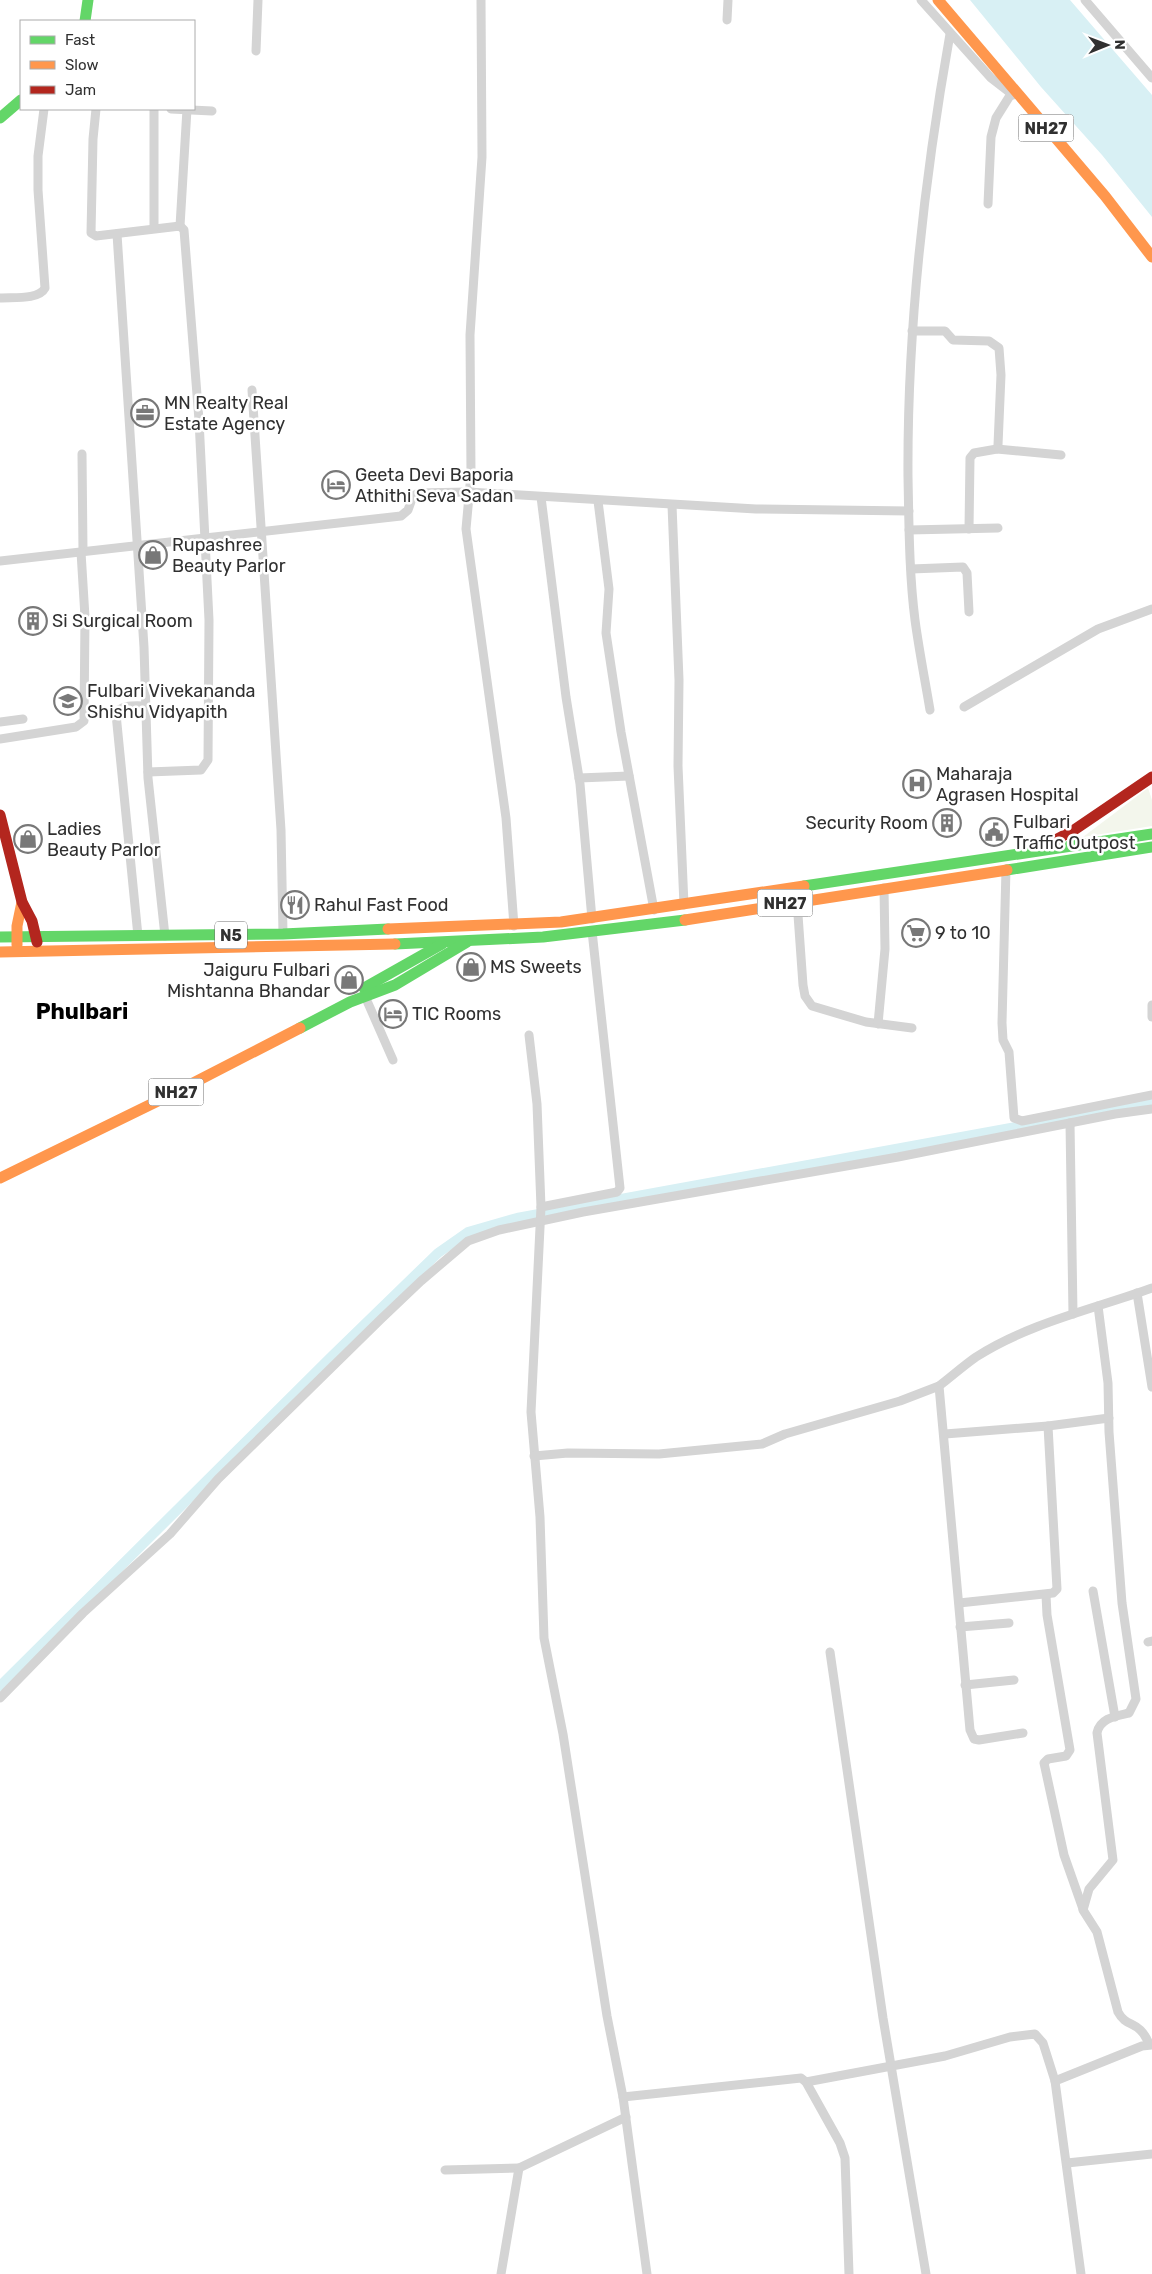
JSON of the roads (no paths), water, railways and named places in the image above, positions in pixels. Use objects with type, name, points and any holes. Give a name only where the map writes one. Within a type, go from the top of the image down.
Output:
[{"type":"main road","points":[[85,20],[88,0]]},
{"type":"main road","name":"NH27","points":[[938,0],[1110,202],[1152,257]]},
{"type":"main road","points":[[0,118],[20,101]]},
{"type":"main road","name":"NH27","points":[[1024,855],[1079,829],[1132,788],[1152,777]]},
{"type":"main road","points":[[0,815],[22,902],[37,936],[38,952]]},
{"type":"main road","name":"NH27","points":[[364,994],[388,975],[444,942],[462,927],[514,926],[592,919],[1024,855],[1152,834]]},
{"type":"main road","name":"NH27","points":[[444,942],[592,932],[678,921],[1152,847]]},
{"type":"main road","points":[[18,952],[16,937],[18,915],[22,902]]},
{"type":"main road","name":"N5","points":[[0,937],[283,934],[462,927]]},
{"type":"main road","name":"NH27","points":[[0,1178],[168,1096],[364,994],[447,955],[468,941],[484,927]]},
{"type":"main road","name":"N5","points":[[0,952],[384,945],[444,942]]},
{"type":"main road","points":[[384,945],[390,958],[388,975]]},
{"type":"street","points":[[256,51],[258,0]]},
{"type":"street","points":[[481,0],[482,157],[470,335],[471,474],[466,529],[506,818],[514,926]]},
{"type":"street","points":[[727,20],[728,0]]},
{"type":"street","points":[[921,0],[991,78],[1024,103]]},
{"type":"street","points":[[1085,0],[1152,78]]},
{"type":"street","points":[[930,710],[915,621],[911,569],[908,511],[908,380],[936,117],[950,34]]},
{"type":"street","points":[[988,204],[991,137],[996,118],[1011,94]]},
{"type":"street","points":[[0,298],[36,295],[42,293],[46,288],[38,190],[38,156],[44,110]]},
{"type":"street","points":[[96,110],[90,231],[92,236],[180,226]]},
{"type":"street","points":[[154,110],[154,228]]},
{"type":"street","points":[[148,772],[201,770],[208,760],[209,620],[200,429],[184,230],[180,226],[187,110]]},
{"type":"street","points":[[195,110],[212,111]]},
{"type":"street","points":[[118,234],[146,706],[148,772],[165,936]]},
{"type":"street","points":[[912,331],[945,331],[953,340],[989,341],[997,346],[1000,354],[997,449]]},
{"type":"street","points":[[252,390],[263,530],[281,830],[283,934]]},
{"type":"street","points":[[969,528],[970,456],[974,453],[997,449],[1061,455]]},
{"type":"street","points":[[0,740],[76,727],[84,721],[85,617],[82,551],[82,454]]},
{"type":"street","points":[[0,561],[204,536],[401,516],[408,510],[415,494],[468,492],[756,509],[908,511]]},
{"type":"street","points":[[540,497],[566,697],[579,778],[592,919]]},
{"type":"street","points":[[598,501],[609,589],[606,633],[629,776],[654,910]]},
{"type":"street","points":[[672,505],[679,680],[678,766],[684,905]]},
{"type":"street","points":[[910,530],[998,528]]},
{"type":"street","points":[[911,569],[963,567],[967,573],[969,612]]},
{"type":"street","points":[[964,707],[1098,629],[1152,609]]},
{"type":"street","points":[[138,936],[116,711],[124,707],[146,706]]},
{"type":"street","points":[[0,722],[23,719]]},
{"type":"street","points":[[579,778],[629,776]]},
{"type":"street","points":[[1006,869],[1003,1040],[1009,1052],[1014,1118],[1022,1121],[1152,1095]]},
{"type":"street","points":[[878,1024],[885,949],[884,888]]},
{"type":"street","points":[[797,901],[805,996],[812,1006],[878,1024],[912,1028]]},
{"type":"street","points":[[541,1207],[617,1192],[620,1188],[592,932]]},
{"type":"street","points":[[364,994],[393,1060]]},
{"type":"street","points":[[1152,1005],[1152,1017]]},
{"type":"street","points":[[529,1035],[537,1104],[541,1207],[530,1412],[540,1517],[544,1638],[562,1734],[607,2016],[624,2097],[647,2274]]},
{"type":"street","points":[[0,1698],[83,1613],[170,1534],[218,1480],[421,1281],[468,1241],[499,1230],[541,1221],[1152,1109]]},
{"type":"street","points":[[1070,1123],[1073,1314]]},
{"type":"street","points":[[534,1456],[568,1453],[659,1454],[762,1444],[785,1434],[900,1402],[939,1386],[976,1358],[1004,1342],[1073,1314],[1152,1288]]},
{"type":"street","points":[[1137,1293],[1152,1387]]},
{"type":"street","points":[[1083,1910],[1089,1889],[1113,1860],[1098,1733],[1099,1726],[1103,1722],[1129,1713],[1136,1699],[1122,1603],[1106,1362],[1098,1306]]},
{"type":"street","points":[[939,1386],[945,1434],[970,1730],[974,1739],[1023,1733]]},
{"type":"street","points":[[945,1434],[1048,1426],[1109,1418]]},
{"type":"street","points":[[959,1604],[1046,1595],[1053,1593],[1057,1589],[1048,1426]]},
{"type":"street","points":[[1093,1591],[1115,1717]]},
{"type":"street","points":[[1046,1595],[1047,1615],[1070,1750],[1066,1756],[1048,1759],[1044,1763],[1064,1855],[1083,1910],[1097,1932],[1118,2012],[1125,2021],[1140,2028],[1150,2044],[1055,2081]]},
{"type":"street","points":[[960,1627],[1009,1623]]},
{"type":"street","points":[[830,1652],[846,1773],[926,2274]]},
{"type":"street","points":[[965,1685],[1014,1680]]},
{"type":"street","points":[[806,2082],[892,2067],[970,2050],[1029,2033],[1035,2034],[1043,2044],[1055,2081],[1081,2274]]},
{"type":"street","points":[[624,2097],[801,2078],[806,2082],[840,2143],[845,2158],[849,2274]]},
{"type":"street","points":[[445,2170],[519,2168],[626,2117]]},
{"type":"street","points":[[1067,2163],[1152,2154]]},
{"type":"street","points":[[501,2274],[519,2168]]},
{"type":"water","points":[[970,0],[1070,0],[1152,95],[1152,217],[1102,155],[1041,87]]},
{"type":"waterway","points":[[0,1686],[438,1253],[468,1232],[517,1218],[1152,1102]]},
{"type":"place","name":"MN Realty Real Estate Agency","points":[[145,413]]},
{"type":"place","name":"Geeta Devi Baporia Athithi Seva Sadan","points":[[336,485]]},
{"type":"place","name":"Rupashree Beauty Parlor","points":[[153,555]]},
{"type":"place","name":"Si Surgical Room","points":[[33,621]]},
{"type":"place","name":"Fulbari Vivekananda Shishu Vidyapith","points":[[68,701]]},
{"type":"place","name":"Maharaja Agrasen Hospital","points":[[917,784]]},
{"type":"place","name":"Security Room","points":[[947,823]]},
{"type":"place","name":"Fulbari Traffic Outpost","points":[[994,832]]},
{"type":"place","name":"Ladies Beauty Parlor","points":[[28,839]]},
{"type":"place","name":"Rahul Fast Food","points":[[295,905]]},
{"type":"place","name":"9 to 10","points":[[916,933]]},
{"type":"place","name":"MS Sweets","points":[[471,967]]},
{"type":"place","name":"Jaiguru Fulbari Mishtanna Bhandar","points":[[349,980]]},
{"type":"place","name":"TIC Rooms","points":[[393,1014]]},
{"type":"district","name":"Phulbari","points":[[82,1011]]}]
